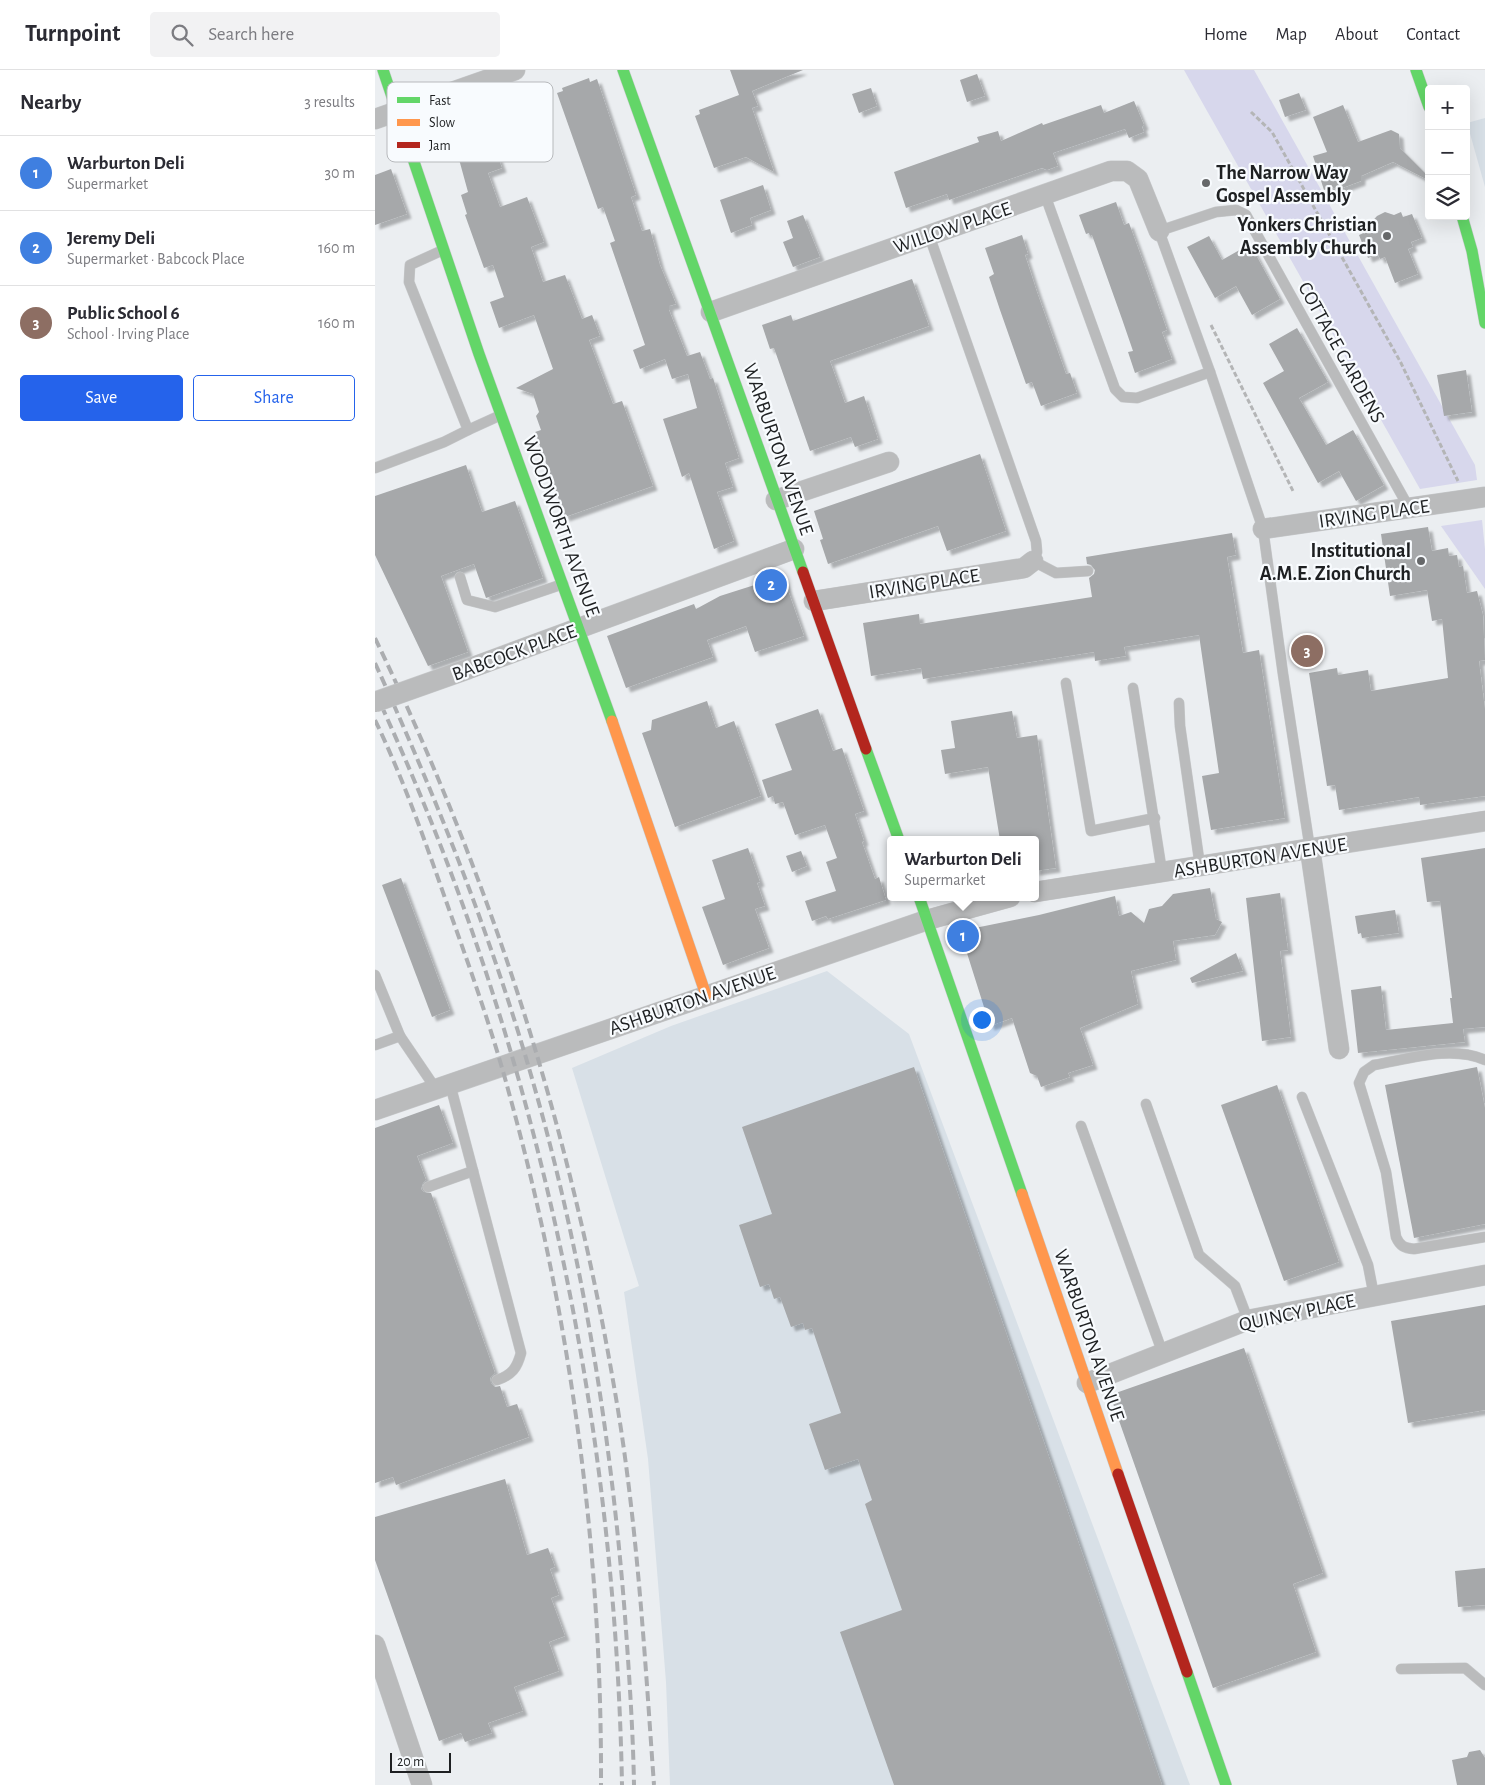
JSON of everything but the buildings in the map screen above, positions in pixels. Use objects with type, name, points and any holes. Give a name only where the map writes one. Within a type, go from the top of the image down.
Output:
[{"type":"street","name":"WOODWORTH AVENUE","points":[[383,70],[387,82]]},
{"type":"street","points":[[480,82],[515,70]]},
{"type":"street","name":"WARBURTON AVENUE","points":[[623,70],[898,836]]},
{"type":"street","points":[[1416,70],[1425,96]]},
{"type":"street","points":[[375,119],[387,115]]},
{"type":"street","name":"WOODWORTH AVENUE","points":[[414,162],[502,415],[580,628],[706,995]]},
{"type":"street","name":"WILLOW PLACE","points":[[711,312],[1111,171],[1127,171],[1138,179],[1159,232]]},
{"type":"street","points":[[1463,220],[1478,280],[1485,323]]},
{"type":"street","points":[[776,500],[889,462]]},
{"type":"street","name":"IRVING PLACE","points":[[1263,529],[1476,498]]},
{"type":"street","name":"BABCOCK PLACE","points":[[375,702],[794,549]]},
{"type":"street","name":"IRVING PLACE","points":[[814,601],[1024,568],[1033,561]]},
{"type":"street","name":"ASHBURTON AVENUE","points":[[1039,891],[1485,821]]},
{"type":"street","points":[[1310,849],[1339,1049]]},
{"type":"street","name":"WARBURTON AVENUE","points":[[920,901],[1226,1785]]},
{"type":"street","name":"ASHBURTON AVENUE","points":[[375,1110],[927,920],[996,901]]},
{"type":"street","name":"QUINCY PLACE","points":[[1087,1383],[1248,1320],[1485,1275]]},
{"type":"street","points":[[375,1645],[422,1785]]},
{"type":"lane","points":[[1045,194],[1115,389],[1123,397],[1137,398],[1210,372]]},
{"type":"lane","name":"COTTAGE GARDENS","points":[[1159,232],[1216,212],[1236,210],[1246,215],[1409,508]]},
{"type":"lane","points":[[1159,232],[1210,372],[1263,529],[1310,849]]},
{"type":"lane","points":[[929,235],[1035,541],[1037,552],[1033,561],[1056,573],[1088,571]]},
{"type":"lane","points":[[444,249],[410,265],[409,282],[468,430]]},
{"type":"lane","points":[[375,468],[444,442],[502,415]]},
{"type":"lane","points":[[460,577],[467,600],[495,607],[563,584]]},
{"type":"lane","points":[[1066,683],[1091,830],[1155,818]]},
{"type":"lane","points":[[1133,688],[1163,872]]},
{"type":"lane","points":[[1179,703],[1180,726],[1200,866]]},
{"type":"lane","points":[[375,975],[400,1036],[443,1086],[473,1171],[521,1353],[517,1367],[506,1377],[497,1380]]},
{"type":"lane","points":[[375,1045],[400,1036]]},
{"type":"lane","points":[[1485,1060],[1476,1056],[1451,1053],[1374,1065],[1363,1072],[1359,1083],[1385,1172],[1399,1244],[1406,1248],[1414,1249],[1485,1237]]},
{"type":"lane","points":[[1303,1097],[1368,1265],[1374,1296]]},
{"type":"lane","points":[[1146,1104],[1199,1255],[1235,1286],[1248,1320]]},
{"type":"lane","points":[[1081,1126],[1163,1354]]},
{"type":"lane","points":[[428,1186],[473,1171]]},
{"type":"lane","points":[[1401,1669],[1465,1668],[1485,1685]]},
{"type":"path","points":[[1251,112],[1272,132],[1476,498]]},
{"type":"path","points":[[1209,321],[1293,491]]},
{"type":"shaded area","points":[[1184,70],[1254,70],[1475,465],[1477,480],[1420,489]]},
{"type":"shaded area","points":[[1485,118],[1485,187],[1470,134],[1470,122]]},
{"type":"shaded area","points":[[1482,520],[1485,549],[1485,589],[1441,526]]},
{"type":"shaded area","points":[[827,971],[909,1034],[1190,1785],[670,1785],[666,1682],[648,1459],[624,1292],[639,1286],[572,1068],[671,1026]]},
{"type":"railway","points":[[375,638],[418,732],[493,920],[525,1015],[553,1111],[578,1209],[600,1308],[625,1457],[640,1597],[654,1785]]},
{"type":"railway","points":[[375,663],[441,817],[500,975],[533,1082],[567,1214],[593,1347],[612,1481],[625,1616],[634,1785]]},
{"type":"railway","points":[[375,692],[431,821],[480,953],[521,1088],[555,1225],[583,1364],[603,1504],[616,1644],[622,1785]]},
{"type":"railway","points":[[375,720],[416,816],[489,1026],[531,1177],[550,1263],[566,1349],[589,1523],[596,1610],[601,1785]]},
{"type":"traffic: fast","points":[[383,70],[387,82]]},
{"type":"traffic: fast","points":[[623,70],[803,572]]},
{"type":"traffic: fast","points":[[1416,70],[1425,96]]},
{"type":"traffic: fast","points":[[414,162],[479,354],[612,721]]},
{"type":"traffic: fast","points":[[1463,220],[1472,251],[1485,323]]},
{"type":"traffic: fast","points":[[866,749],[898,836]]},
{"type":"traffic: fast","points":[[920,901],[1022,1194]]},
{"type":"traffic: fast","points":[[1187,1672],[1226,1785]]},
{"type":"traffic: slow","points":[[612,721],[706,995]]},
{"type":"traffic: slow","points":[[1022,1194],[1118,1474]]},
{"type":"traffic: jam","points":[[803,572],[866,749]]},
{"type":"traffic: jam","points":[[1118,1474],[1187,1672]]},
{"type":"place","name":"The Narrow Way Gospel Assembly","points":[[1206,183]]},
{"type":"place","name":"Yonkers Christian Assembly Church","points":[[1387,236]]},
{"type":"place","name":"Institutional A.M.E. Zion Church","points":[[1421,561]]},
{"type":"place","name":"Jeremy Deli","points":[[771,585]]},
{"type":"place","name":"Public School 6","points":[[1307,651]]},
{"type":"place","name":"Warburton Deli","points":[[963,936]]}]
